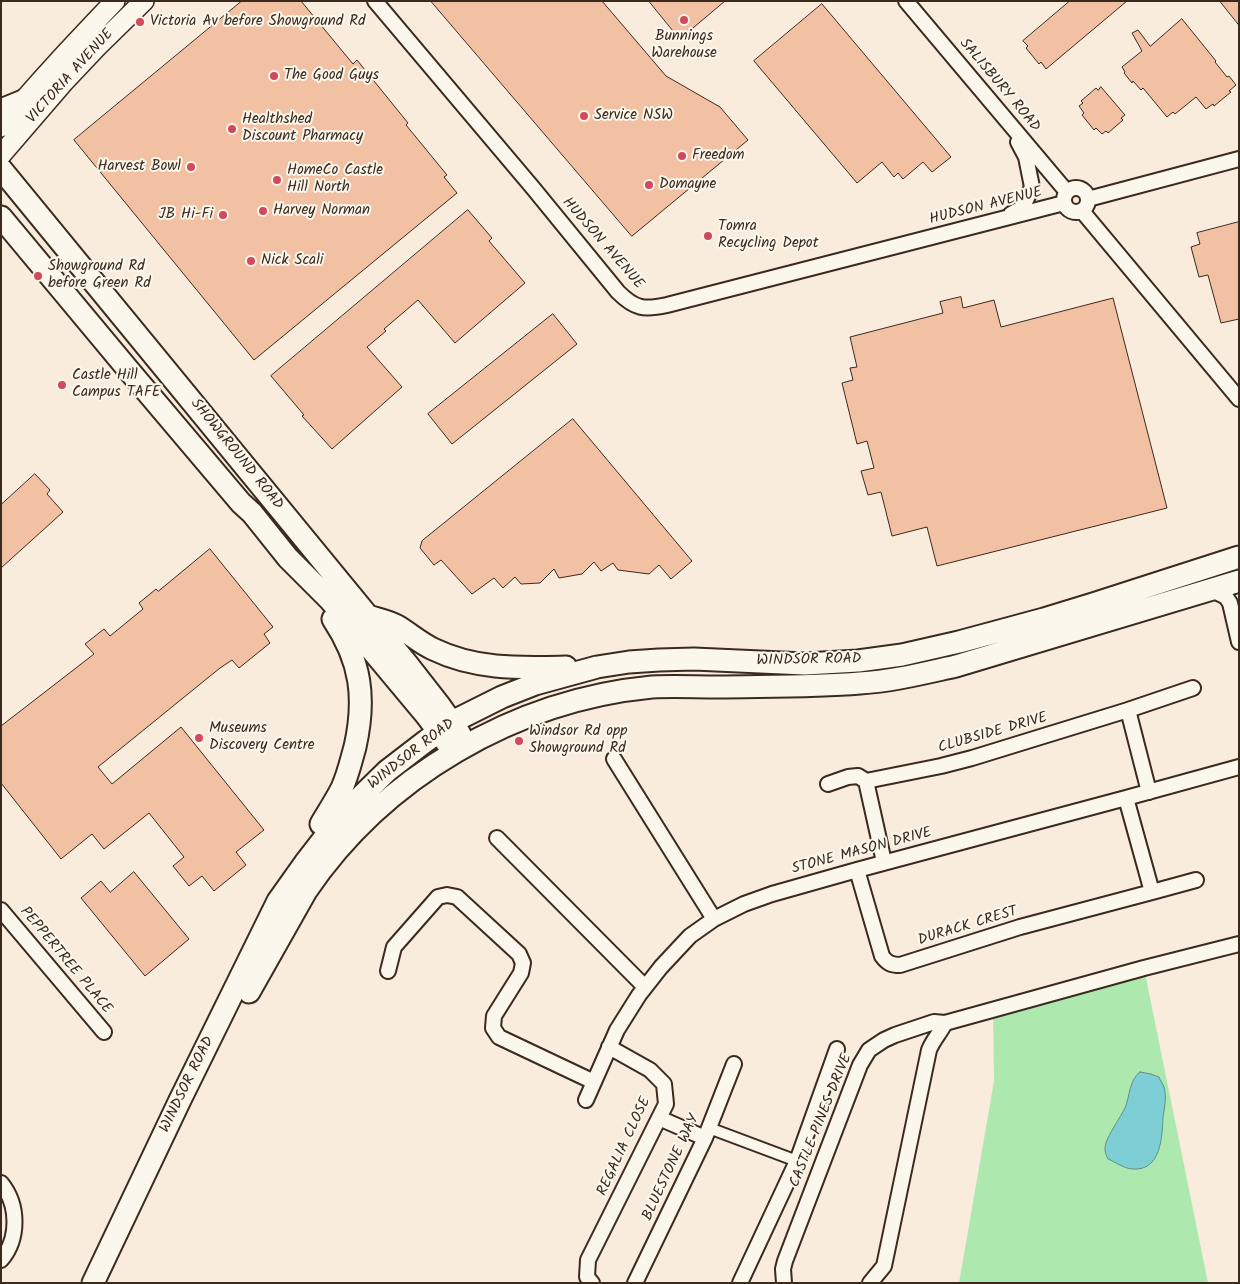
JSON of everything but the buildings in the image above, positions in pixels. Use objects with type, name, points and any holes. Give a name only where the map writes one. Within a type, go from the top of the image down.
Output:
[{"type":"main road","name":"VICTORIA AVENUE","points":[[1,127],[23,100],[115,1]]},
{"type":"main road","name":"VICTORIA AVENUE","points":[[1,156],[96,47],[144,1]]},
{"type":"main road","points":[[1,110],[23,100]]},
{"type":"main road","name":"SHOWGROUND ROAD","points":[[1,169],[368,616],[460,749]]},
{"type":"main road","name":"SHOWGROUND ROAD","points":[[5,226],[252,513],[288,558],[330,600],[426,715],[445,727]]},
{"type":"main road","name":"WINDSOR ROAD","points":[[93,1283],[278,901],[343,814],[387,771],[445,727],[502,697],[535,684],[597,667],[649,660],[694,659],[805,664],[858,661],[902,655],[960,642],[1044,619],[1239,557]]},
{"type":"main road","points":[[278,901],[342,788],[359,728],[360,706],[358,675],[351,651],[326,608],[288,558]]},
{"type":"main road","name":"WINDSOR ROAD","points":[[109,1283],[234,1019],[315,877],[334,853],[377,810],[460,749],[508,725],[557,706],[615,692],[662,687],[801,686],[860,683],[911,676],[956,666],[1239,580]]},
{"type":"main road","points":[[368,616],[396,625],[433,649],[457,659],[509,668],[597,667]]},
{"type":"street","name":"HUDSON AVENUE","points":[[375,1],[533,188],[614,288],[635,306],[644,308],[667,306],[1004,219],[1066,198]]},
{"type":"street","name":"SALISBURY ROAD","points":[[906,1],[1006,120],[1066,198]]},
{"type":"street","points":[[1004,219],[1023,206],[1032,187],[1026,157],[1006,120]]},
{"type":"street","points":[[1239,159],[1085,205],[1075,212],[1068,210],[1066,198],[1071,189],[1078,188],[1085,192],[1085,205],[1239,399]]},
{"type":"street","points":[[1210,589],[1226,597],[1230,603],[1239,642]]},
{"type":"street","name":"CLUBSIDE DRIVE","points":[[828,784],[858,776],[866,781],[972,758],[1193,688]]},
{"type":"street","points":[[1128,710],[1149,792]]},
{"type":"street","points":[[614,759],[714,919]]},
{"type":"street","name":"STONE MASON DRIVE","points":[[586,1100],[617,1030],[645,987],[690,936],[714,919],[744,904],[772,894],[1239,767]]},
{"type":"street","points":[[866,781],[884,862]]},
{"type":"street","points":[[1126,798],[1152,892]]},
{"type":"street","points":[[497,838],[645,987]]},
{"type":"street","name":"DURACK CREST","points":[[857,870],[882,956],[892,965],[900,965],[1020,927],[1196,880]]},
{"type":"street","points":[[388,971],[394,947],[438,897],[447,895],[457,897],[519,954],[523,963],[521,973],[494,1016],[493,1028],[499,1037],[594,1082]]},
{"type":"street","name":"PEPPERTREE PLACE","points":[[1,910],[104,1032]]},
{"type":"street","name":"CASTLE PINES DRIVE","points":[[784,1283],[783,1269],[785,1261],[860,1065],[869,1050],[876,1044],[889,1037],[934,1022],[945,1023],[1135,970],[1239,944]]},
{"type":"street","points":[[870,1283],[884,1266],[928,1050],[945,1023]]},
{"type":"street","name":"REGALIA CLOSE","points":[[592,1283],[587,1277],[588,1260],[666,1104],[664,1084],[650,1070],[609,1047]]},
{"type":"street","points":[[740,1283],[797,1161],[837,1048]]},
{"type":"street","name":"BLUESTONE WAY","points":[[635,1283],[707,1133],[734,1064]]},
{"type":"street","points":[[659,1118],[797,1161]]},
{"type":"street","points":[[1,1183],[6,1190],[15,1214],[14,1237],[6,1255],[1,1260]]},
{"type":"green space","points":[[1144,968],[1208,1283],[959,1283],[994,1081],[993,1009]]},
{"type":"water","points":[[1140,1072],[1159,1077],[1164,1087],[1165,1103],[1162,1134],[1155,1159],[1149,1165],[1142,1168],[1130,1169],[1108,1159],[1105,1147],[1125,1108],[1134,1079]]},
{"type":"place","name":"Bunnings Warehouse","points":[[684,20]]},
{"type":"place","name":"Victoria Av before Showground Rd","points":[[140,22]]},
{"type":"place","name":"The Good Guys","points":[[274,76]]},
{"type":"place","name":"Service NSW","points":[[584,116]]},
{"type":"place","name":"Healthshed Discount Pharmacy","points":[[232,129]]},
{"type":"place","name":"Freedom","points":[[682,156]]},
{"type":"place","name":"Harvest Bowl","points":[[191,167]]},
{"type":"place","name":"HomeCo Castle Hill North","points":[[277,180]]},
{"type":"place","name":"Domayne","points":[[649,185]]},
{"type":"place","name":"Harvey Norman","points":[[263,211]]},
{"type":"place","name":"JB Hi-Fi","points":[[223,215]]},
{"type":"place","name":"Tomra Recycling Depot","points":[[708,236]]},
{"type":"place","name":"Nick Scali","points":[[251,261]]},
{"type":"place","name":"Showground Rd before Green Rd","points":[[38,276]]},
{"type":"place","name":"Castle Hill Campus TAFE","points":[[62,385]]},
{"type":"place","name":"Museums Discovery Centre","points":[[199,738]]},
{"type":"place","name":"Windsor Rd opp Showground Rd","points":[[519,741]]}]
